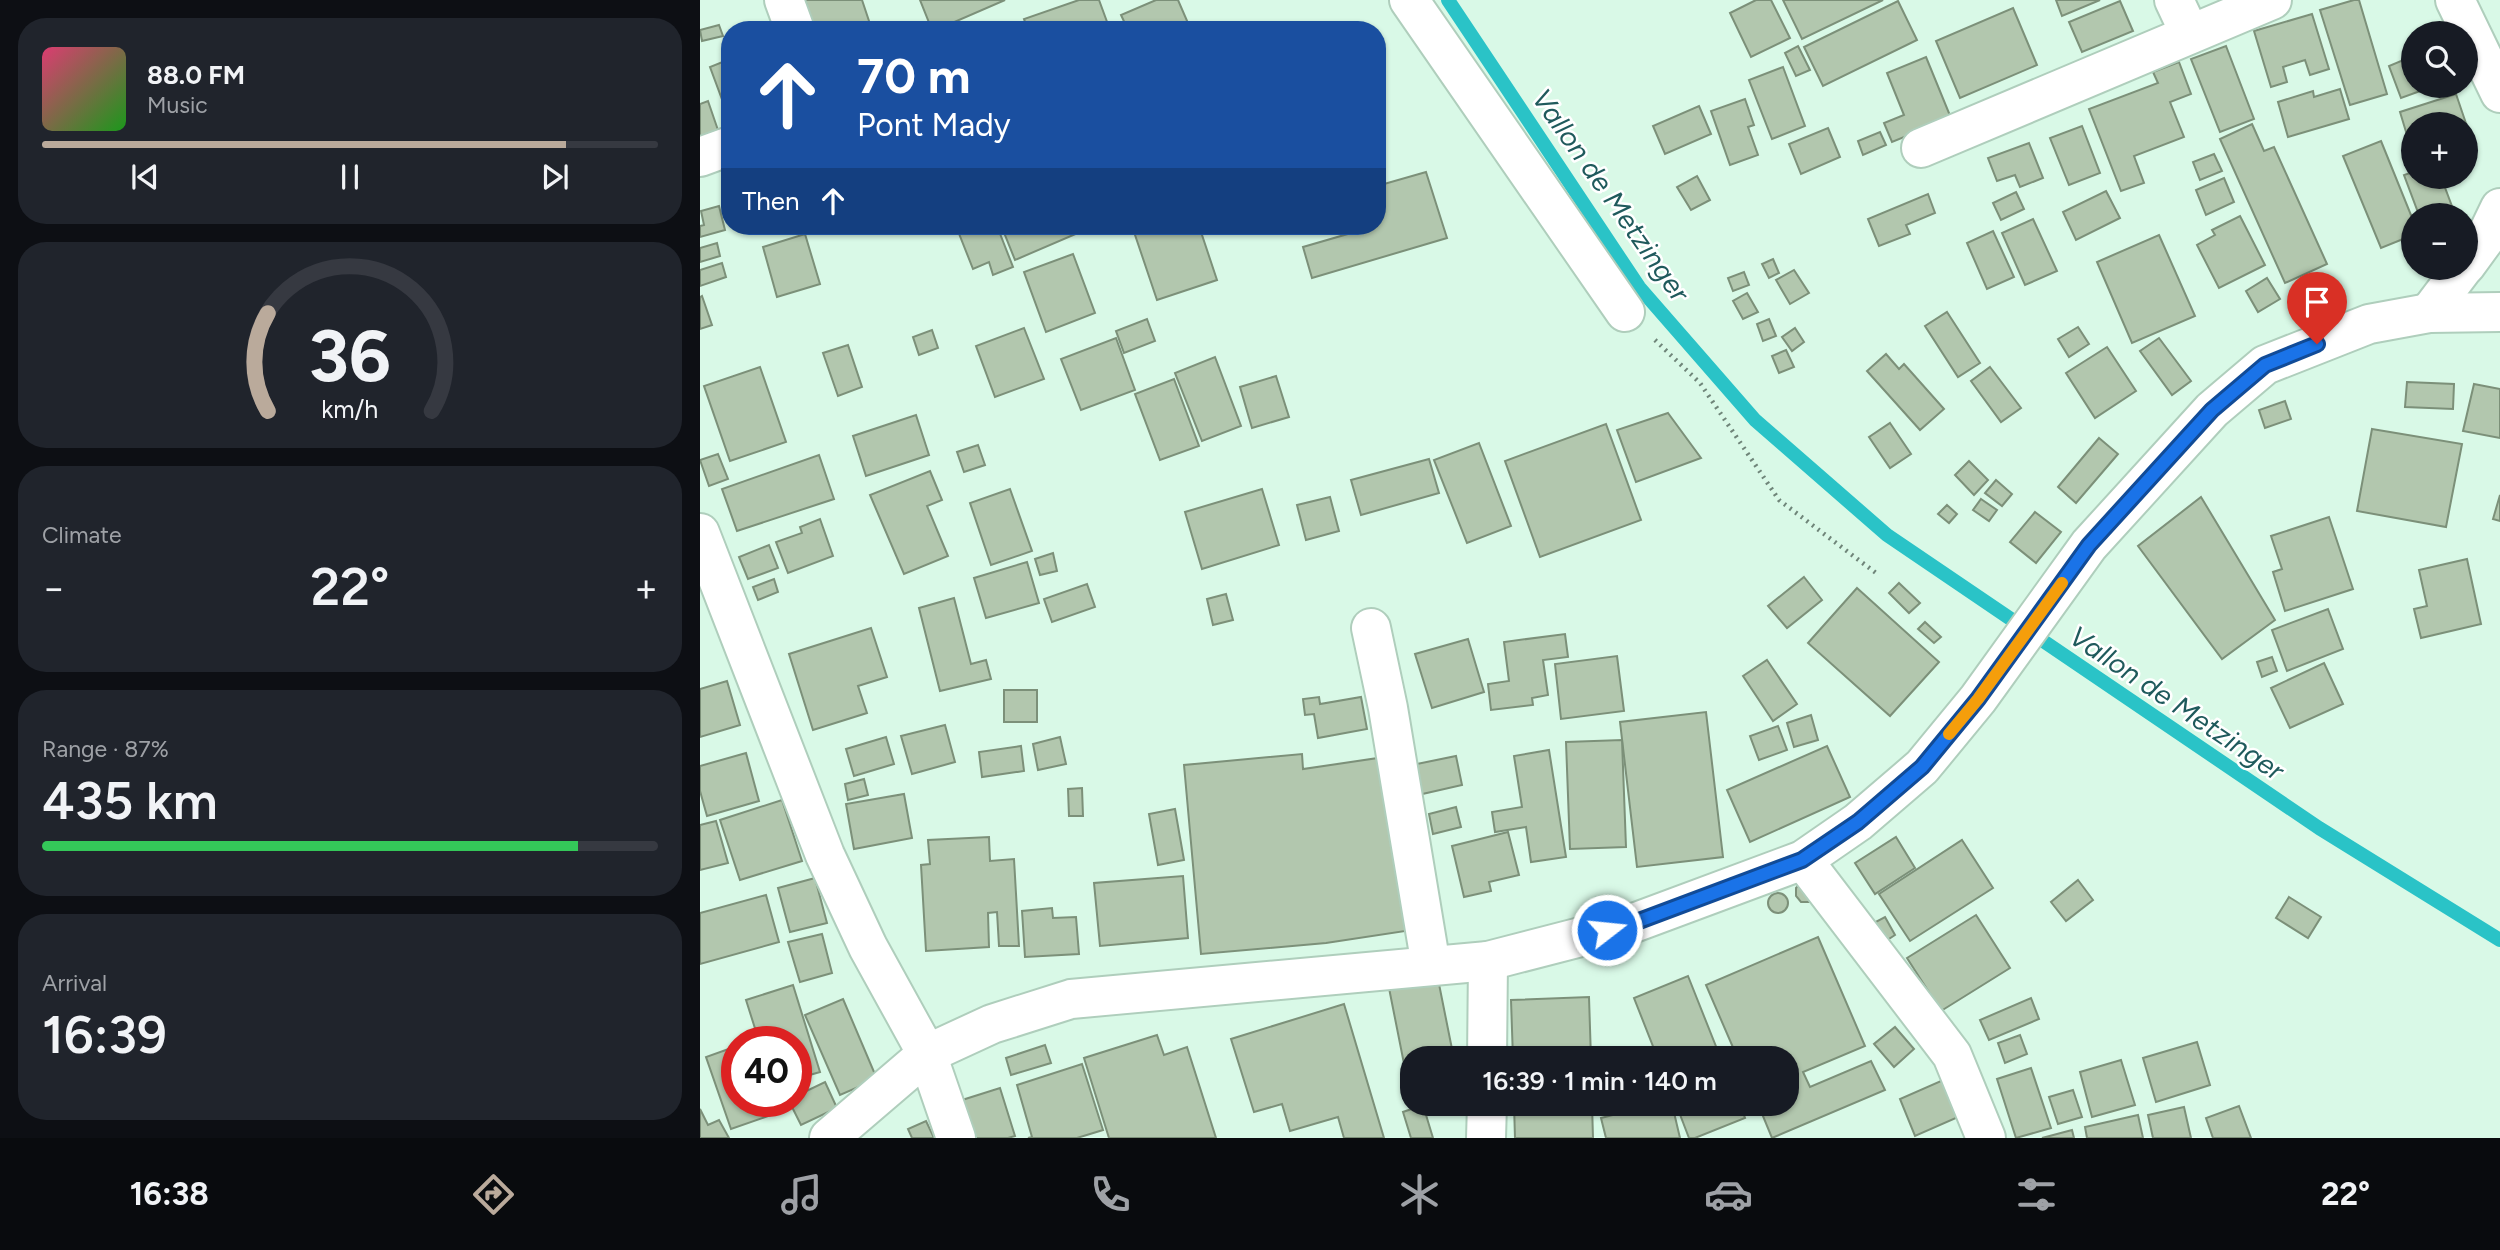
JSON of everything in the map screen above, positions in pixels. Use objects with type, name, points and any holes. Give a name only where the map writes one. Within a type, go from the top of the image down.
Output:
[{"type":"street","points":[[784,0],[792,21]]},
{"type":"street","points":[[1409,0],[1625,312]]},
{"type":"street","points":[[1921,148],[2182,17],[2272,0]]},
{"type":"street","points":[[2455,0],[2500,93]]},
{"type":"street","points":[[700,158],[721,150]]},
{"type":"street","points":[[2478,249],[2486,239],[2500,208]]},
{"type":"street","points":[[2429,313],[2454,280]]},
{"type":"street","points":[[829,1138],[927,1054],[992,1024],[1071,999],[1488,961],[1631,924],[1802,860],[1858,822],[1922,767],[2007,659],[2089,545],[2212,410],[2265,365],[2370,324],[2429,313],[2500,312]]},
{"type":"street","points":[[700,533],[825,855],[868,947],[927,1054],[956,1138]]},
{"type":"street","points":[[1371,628],[1388,708],[1431,966]]},
{"type":"street","points":[[1802,860],[1952,1055],[1986,1138]]},
{"type":"street","points":[[1487,1046],[1488,961]]},
{"type":"street","points":[[1486,1116],[1486,1138]]},
{"type":"path","points":[[1625,312],[1700,383],[1779,500],[1876,573]]},
{"type":"building","points":[[805,0],[862,0],[869,21],[812,21]]},
{"type":"building","points":[[920,0],[1005,0],[957,21],[928,21]]},
{"type":"building","points":[[1079,0],[1099,0],[1107,21],[1025,21],[1024,19]]},
{"type":"building","points":[[1156,0],[1178,0],[1187,21],[1124,21],[1121,15]]},
{"type":"building","points":[[1756,0],[1771,0],[1790,38],[1751,57],[1730,13]]},
{"type":"building","points":[[1783,0],[1883,0],[1802,39]]},
{"type":"building","points":[[2056,0],[2100,0],[2062,16]]},
{"type":"building","points":[[2359,0],[2387,94],[2350,105],[2320,10]]},
{"type":"building","points":[[1898,1],[1917,40],[1823,86],[1804,47]]},
{"type":"building","points":[[2120,1],[2133,31],[2082,52],[2069,22]]},
{"type":"building","points":[[2013,8],[2037,65],[1960,98],[1936,41]]},
{"type":"building","points":[[2312,14],[2329,69],[2310,75],[2305,60],[2283,67],[2287,82],[2271,87],[2254,31]]},
{"type":"building","points":[[719,25],[721,36],[702,41],[700,30]]},
{"type":"building","points":[[1798,46],[1810,70],[1796,76],[1785,53]]},
{"type":"building","points":[[2226,46],[2254,119],[2220,132],[2191,59]]},
{"type":"building","points":[[1926,57],[1951,118],[1892,142],[1884,123],[1904,115],[1887,73]]},
{"type":"building","points":[[2401,61],[2401,98],[2389,66]]},
{"type":"building","points":[[2179,62],[2191,94],[2170,102],[2184,137],[2134,156],[2144,183],[2121,191],[2089,109],[2158,83],[2153,72]]},
{"type":"building","points":[[721,63],[721,97],[710,67]]},
{"type":"building","points":[[1783,67],[1805,126],[1772,139],[1749,80]]},
{"type":"building","points":[[2340,89],[2349,119],[2288,137],[2278,102],[2313,91],[2314,97]]},
{"type":"building","points":[[2444,98],[2457,98],[2462,112],[2401,112],[2401,115],[2400,112]]},
{"type":"building","points":[[1745,99],[1754,125],[1748,127],[1758,155],[1730,165],[1711,111]]},
{"type":"building","points":[[708,101],[719,133],[700,139],[700,104]]},
{"type":"building","points":[[1699,106],[1711,134],[1665,154],[1653,126]]},
{"type":"building","points":[[2252,124],[2264,151],[2274,147],[2327,264],[2285,283],[2220,139]]},
{"type":"building","points":[[2082,126],[2100,173],[2069,185],[2050,138]]},
{"type":"building","points":[[1828,128],[1840,157],[1801,174],[1789,144]]},
{"type":"building","points":[[1880,132],[1886,145],[1863,155],[1858,141]]},
{"type":"building","points":[[2381,141],[2406,203],[2401,203],[2401,240],[2381,248],[2343,156]]},
{"type":"building","points":[[2029,143],[2043,178],[2020,187],[2015,175],[1997,181],[1988,158]]},
{"type":"building","points":[[2214,154],[2222,171],[2200,180],[2193,162]]},
{"type":"building","points":[[1426,172],[1447,238],[1312,278],[1303,247],[1344,235],[1386,235],[1386,183]]},
{"type":"building","points":[[1697,176],[1710,200],[1691,210],[1677,187]]},
{"type":"building","points":[[2224,178],[2234,202],[2206,215],[2196,190]]},
{"type":"building","points":[[2409,189],[2446,189],[2451,203],[2414,203]]},
{"type":"building","points":[[2106,191],[2120,218],[2076,240],[2063,212]]},
{"type":"building","points":[[2016,192],[2024,209],[2001,220],[1993,203]]},
{"type":"building","points":[[1928,194],[1935,213],[1906,225],[1910,234],[1879,246],[1868,219]]},
{"type":"building","points":[[719,206],[721,231],[700,237],[700,226],[704,225],[701,211]]},
{"type":"building","points":[[2240,216],[2265,265],[2219,288],[2197,245],[2215,235],[2212,230]]},
{"type":"building","points":[[2033,219],[2057,271],[2025,285],[2002,233]]},
{"type":"building","points":[[1993,231],[2014,277],[1987,289],[1967,243]]},
{"type":"building","points":[[805,235],[820,284],[777,297],[763,247]]},
{"type":"building","points":[[960,235],[1001,235],[1013,267],[993,275],[989,262],[973,269]]},
{"type":"building","points":[[1005,235],[1073,235],[1015,260]]},
{"type":"building","points":[[1135,235],[1202,235],[1217,280],[1157,300]]},
{"type":"building","points":[[2159,235],[2195,316],[2132,343],[2097,262]]},
{"type":"building","points":[[717,243],[720,256],[700,262],[700,248]]},
{"type":"building","points":[[1073,254],[1095,313],[1046,332],[1024,272]]},
{"type":"building","points":[[1773,259],[1779,273],[1769,278],[1762,264]]},
{"type":"building","points":[[722,263],[726,277],[700,286],[700,270]]},
{"type":"building","points":[[1794,270],[1809,293],[1790,304],[1776,280]]},
{"type":"building","points":[[1744,272],[1749,285],[1733,291],[1728,278]]},
{"type":"building","points":[[2267,278],[2280,299],[2258,312],[2246,291]]},
{"type":"building","points":[[1747,293],[1758,312],[1743,319],[1733,301]]},
{"type":"building","points":[[702,296],[712,325],[700,329],[700,297]]},
{"type":"building","points":[[1947,312],[1980,363],[1958,377],[1925,326]]},
{"type":"building","points":[[1147,319],[1155,341],[1124,353],[1116,331]]},
{"type":"building","points":[[1769,319],[1776,336],[1763,341],[1757,324]]},
{"type":"building","points":[[2078,327],[2089,344],[2069,357],[2058,339]]},
{"type":"building","points":[[1024,328],[1044,379],[995,397],[976,346]]},
{"type":"building","points":[[1795,328],[1804,342],[1792,351],[1782,337]]},
{"type":"building","points":[[932,330],[938,348],[919,355],[913,337]]},
{"type":"building","points":[[1116,338],[1135,390],[1081,410],[1061,359]]},
{"type":"building","points":[[2159,338],[2191,381],[2172,395],[2140,351]]},
{"type":"building","points":[[848,345],[862,387],[838,396],[823,353]]},
{"type":"building","points":[[2107,347],[2136,391],[2095,418],[2066,373]]},
{"type":"building","points":[[1786,350],[1794,367],[1779,373],[1772,356]]},
{"type":"building","points":[[1886,354],[1899,369],[1904,364],[1944,409],[1920,430],[1867,371]]},
{"type":"building","points":[[1215,357],[1241,426],[1202,441],[1175,373]]},
{"type":"building","points":[[760,367],[786,442],[730,461],[704,386]]},
{"type":"building","points":[[1990,367],[2021,408],[2001,422],[1971,381]]},
{"type":"building","points":[[1276,376],[1289,417],[1252,428],[1240,387]]},
{"type":"building","points":[[1174,379],[1199,446],[1160,460],[1135,394]]},
{"type":"building","points":[[2407,382],[2454,384],[2453,409],[2405,407]]},
{"type":"building","points":[[2474,384],[2500,389],[2500,438],[2463,431]]},
{"type":"building","points":[[2285,401],[2291,419],[2265,428],[2259,410]]},
{"type":"building","points":[[1668,413],[1701,458],[1636,482],[1617,430]]},
{"type":"building","points":[[916,415],[929,455],[866,476],[853,436]]},
{"type":"building","points":[[1890,423],[1911,454],[1890,468],[1869,437]]},
{"type":"building","points":[[1606,424],[1641,520],[1540,557],[1505,461]]},
{"type":"building","points":[[2372,429],[2462,444],[2446,527],[2357,511]]},
{"type":"building","points":[[2099,438],[2118,454],[2076,503],[2058,487]]},
{"type":"building","points":[[1479,443],[1511,526],[1467,543],[1434,460]]},
{"type":"building","points":[[978,445],[985,465],[964,472],[957,452]]},
{"type":"building","points":[[718,454],[728,479],[709,486],[700,460]]},
{"type":"building","points":[[819,455],[834,499],[737,531],[722,489]]},
{"type":"building","points":[[1429,459],[1439,493],[1361,515],[1351,480]]},
{"type":"building","points":[[1969,461],[1988,480],[1974,495],[1955,475]]},
{"type":"building","points":[[930,471],[942,500],[927,506],[948,556],[904,574],[870,495]]},
{"type":"building","points":[[1996,480],[2012,494],[2002,506],[1985,493]]},
{"type":"building","points":[[1010,489],[1032,551],[991,565],[970,503]]},
{"type":"building","points":[[1262,489],[1279,545],[1202,569],[1185,512]]},
{"type":"building","points":[[2500,495],[2500,521],[2493,519]]},
{"type":"building","points":[[1330,497],[1339,531],[1306,540],[1297,505]]},
{"type":"building","points":[[2201,497],[2275,620],[2222,659],[2138,546]]},
{"type":"building","points":[[1981,499],[1997,510],[1989,521],[1973,510]]},
{"type":"building","points":[[1947,505],[1957,514],[1949,523],[1938,514]]},
{"type":"building","points":[[2035,512],[2061,532],[2036,563],[2010,542]]},
{"type":"building","points":[[2329,517],[2353,589],[2285,611],[2273,572],[2282,569],[2271,536]]},
{"type":"building","points":[[820,519],[833,556],[788,573],[776,542],[802,533],[800,527]]},
{"type":"building","points":[[769,545],[778,568],[748,579],[739,557]]},
{"type":"building","points":[[1053,553],[1057,571],[1040,575],[1035,559]]},
{"type":"building","points":[[2467,559],[2481,624],[2421,638],[2414,609],[2427,606],[2419,570]]},
{"type":"building","points":[[1027,562],[1039,603],[986,618],[974,578]]},
{"type":"building","points":[[1804,577],[1822,600],[1787,628],[1768,606]]},
{"type":"building","points":[[774,579],[778,592],[758,600],[753,587]]},
{"type":"building","points":[[1899,583],[1920,603],[1909,613],[1889,593]]},
{"type":"building","points":[[1087,584],[1095,607],[1052,622],[1044,599]]},
{"type":"building","points":[[1857,588],[1939,662],[1890,716],[1808,643]]},
{"type":"building","points":[[1226,594],[1233,620],[1213,625],[1207,599]]},
{"type":"building","points":[[954,598],[971,664],[986,660],[991,679],[940,691],[919,608]]},
{"type":"building","points":[[2328,609],[2343,649],[2287,671],[2272,630]]},
{"type":"building","points":[[1925,622],[1941,637],[1934,643],[1918,629]]},
{"type":"building","points":[[871,628],[887,677],[858,686],[867,713],[813,730],[789,654]]},
{"type":"building","points":[[1565,634],[1568,657],[1543,660],[1548,695],[1532,698],[1533,705],[1491,710],[1488,684],[1509,681],[1504,642]]},
{"type":"building","points":[[1468,639],[1484,692],[1432,708],[1415,654]]},
{"type":"building","points":[[1617,656],[1624,711],[1561,719],[1555,664]]},
{"type":"building","points":[[2272,657],[2277,671],[2262,677],[2257,662]]},
{"type":"building","points":[[1767,660],[1797,704],[1773,721],[1743,676]]},
{"type":"building","points":[[2324,663],[2343,704],[2290,728],[2271,688]]},
{"type":"building","points":[[727,681],[740,725],[700,737],[700,689]]},
{"type":"building","points":[[1004,690],[1037,690],[1037,722],[1004,722]]},
{"type":"building","points":[[1319,697],[1320,704],[1361,697],[1367,729],[1318,738],[1314,714],[1305,715],[1303,699]]},
{"type":"building","points":[[1706,712],[1723,857],[1637,867],[1620,722]]},
{"type":"building","points":[[1811,715],[1818,740],[1794,747],[1787,723]]},
{"type":"building","points":[[945,725],[955,762],[912,774],[901,736]]},
{"type":"building","points":[[1778,726],[1787,750],[1759,760],[1750,736]]},
{"type":"building","points":[[886,737],[894,764],[854,776],[846,749]]},
{"type":"building","points":[[1060,737],[1066,764],[1038,770],[1033,744]]},
{"type":"building","points":[[1622,740],[1626,847],[1570,849],[1566,742]]},
{"type":"building","points":[[1021,746],[1024,771],[982,777],[979,752]]},
{"type":"building","points":[[1827,746],[1850,797],[1750,842],[1727,790]]},
{"type":"building","points":[[1549,750],[1566,857],[1531,862],[1526,827],[1495,832],[1492,812],[1522,807],[1514,756]]},
{"type":"building","points":[[746,753],[759,801],[707,816],[700,791],[700,766]]},
{"type":"building","points":[[1302,754],[1303,769],[1385,757],[1412,930],[1326,943],[1201,954],[1184,765]]},
{"type":"building","points":[[1456,756],[1462,785],[1418,795],[1412,765]]},
{"type":"building","points":[[864,779],[868,795],[848,800],[845,784]]},
{"type":"building","points":[[1082,788],[1083,816],[1069,816],[1068,789]]},
{"type":"building","points":[[904,794],[912,838],[854,849],[846,804]]},
{"type":"building","points":[[782,800],[802,861],[740,880],[720,820]]},
{"type":"building","points":[[1456,807],[1461,827],[1433,834],[1429,814]]},
{"type":"building","points":[[1175,809],[1184,860],[1158,865],[1149,814]]},
{"type":"building","points":[[716,821],[728,863],[700,870],[700,825]]},
{"type":"building","points":[[1508,832],[1519,875],[1489,882],[1491,891],[1464,897],[1452,846]]},
{"type":"building","points":[[989,837],[990,861],[1014,859],[1019,946],[999,946],[997,912],[988,913],[989,947],[926,951],[921,865],[930,864],[928,840]]},
{"type":"building","points":[[1896,837],[1915,868],[1875,894],[1855,863]]},
{"type":"building","points":[[1962,840],[1993,888],[1910,941],[1879,894]]},
{"type":"building","points":[[1183,876],[1188,938],[1100,946],[1094,883]]},
{"type":"building","points":[[815,878],[827,923],[790,932],[778,888]]},
{"type":"building","points":[[2078,880],[2093,900],[2066,921],[2051,902]]},
{"type":"building","points":[[1802,882],[1815,896],[1809,902],[1801,902],[1796,896],[1796,888]]},
{"type":"building","points":[[1778,893],[1785,896],[1788,903],[1785,910],[1778,913],[1771,910],[1768,903],[1771,896]]},
{"type":"building","points":[[766,895],[779,942],[700,964],[700,913]]},
{"type":"building","points":[[2289,897],[2321,917],[2308,938],[2276,918]]},
{"type":"building","points":[[1052,908],[1053,918],[1076,917],[1079,954],[1025,957],[1022,911]]},
{"type":"building","points":[[1976,915],[2010,968],[1941,1011],[1907,958]]},
{"type":"building","points":[[1885,917],[1895,935],[1881,944],[1870,925]]},
{"type":"building","points":[[822,934],[832,973],[800,982],[788,942]]},
{"type":"building","points":[[1818,937],[1865,1046],[1803,1072],[1810,1087],[1871,1061],[1885,1090],[1772,1138],[1763,1116],[1799,1116],[1799,1046],[1732,1046],[1706,985]]},
{"type":"building","points":[[1688,976],[1716,1046],[1653,1046],[1634,998]]},
{"type":"building","points":[[1438,979],[1451,1046],[1400,1046],[1389,988]]},
{"type":"building","points":[[793,985],[806,1026],[754,1026],[746,1000]]},
{"type":"building","points":[[1589,997],[1591,1046],[1513,1046],[1511,1000]]},
{"type":"building","points":[[2031,998],[2039,1019],[1989,1040],[1980,1020]]},
{"type":"building","points":[[843,999],[877,1079],[840,1095],[805,1015]]},
{"type":"building","points":[[1344,1004],[1384,1138],[1344,1138],[1338,1117],[1290,1131],[1282,1104],[1254,1112],[1231,1039]]},
{"type":"building","points":[[1895,1027],[1914,1049],[1894,1067],[1874,1044]]},
{"type":"building","points":[[1157,1035],[1164,1055],[1187,1047],[1216,1138],[1109,1138],[1084,1058]]},
{"type":"building","points":[[2020,1035],[2027,1054],[2005,1063],[1998,1043]]},
{"type":"building","points":[[2197,1042],[2210,1085],[2156,1102],[2143,1058]]},
{"type":"building","points":[[1045,1045],[1051,1063],[1011,1075],[1006,1058]]},
{"type":"building","points":[[812,1046],[820,1072],[812,1074]]},
{"type":"building","points":[[721,1052],[721,1100],[706,1057]]},
{"type":"building","points":[[2121,1060],[2135,1105],[2092,1117],[2080,1072]]},
{"type":"building","points":[[1082,1064],[1103,1130],[1077,1138],[1028,1138],[1032,1137],[1017,1085]]},
{"type":"building","points":[[2031,1068],[2051,1128],[2016,1138],[1997,1079]]},
{"type":"building","points":[[1950,1077],[1965,1114],[1915,1136],[1900,1099]]},
{"type":"building","points":[[825,1082],[837,1108],[801,1125],[797,1117],[812,1117],[812,1088]]},
{"type":"building","points":[[1000,1088],[1015,1136],[971,1138],[959,1101]]},
{"type":"building","points":[[2073,1090],[2082,1117],[2058,1124],[2049,1097]]},
{"type":"building","points":[[2239,1106],[2251,1138],[2213,1138],[2206,1118]]},
{"type":"building","points":[[2184,1107],[2191,1138],[2153,1138],[2148,1115]]},
{"type":"building","points":[[700,1109],[708,1125],[719,1120],[729,1138],[700,1138]]},
{"type":"building","points":[[2138,1115],[2143,1138],[2087,1138],[2085,1127]]},
{"type":"building","points":[[1404,1116],[1426,1116],[1433,1138],[1411,1138]]},
{"type":"building","points":[[1514,1116],[1592,1116],[1593,1138],[1515,1138]]},
{"type":"building","points":[[1675,1116],[1680,1138],[1606,1138],[1601,1118]]},
{"type":"building","points":[[1681,1116],[1744,1116],[1745,1118],[1695,1138],[1689,1138]]},
{"type":"building","points":[[727,1117],[766,1117],[731,1129]]},
{"type":"building","points":[[926,1121],[934,1138],[912,1138],[908,1129]]},
{"type":"building","points":[[2072,1130],[2074,1138],[2042,1138]]},
{"type":"waterway","name":"Vallon de Metzinger","points":[[1448,0],[1639,287],[1755,420],[1887,535],[2319,828],[2500,940]]},
{"type":"slow traffic","points":[[1949,734],[1978,699],[2062,583]]},
{"type":"route","points":[[1607,930],[1631,924],[1802,860],[1858,822],[1922,767],[1978,699],[2089,545],[2212,410],[2265,365],[2317,344]]}]
